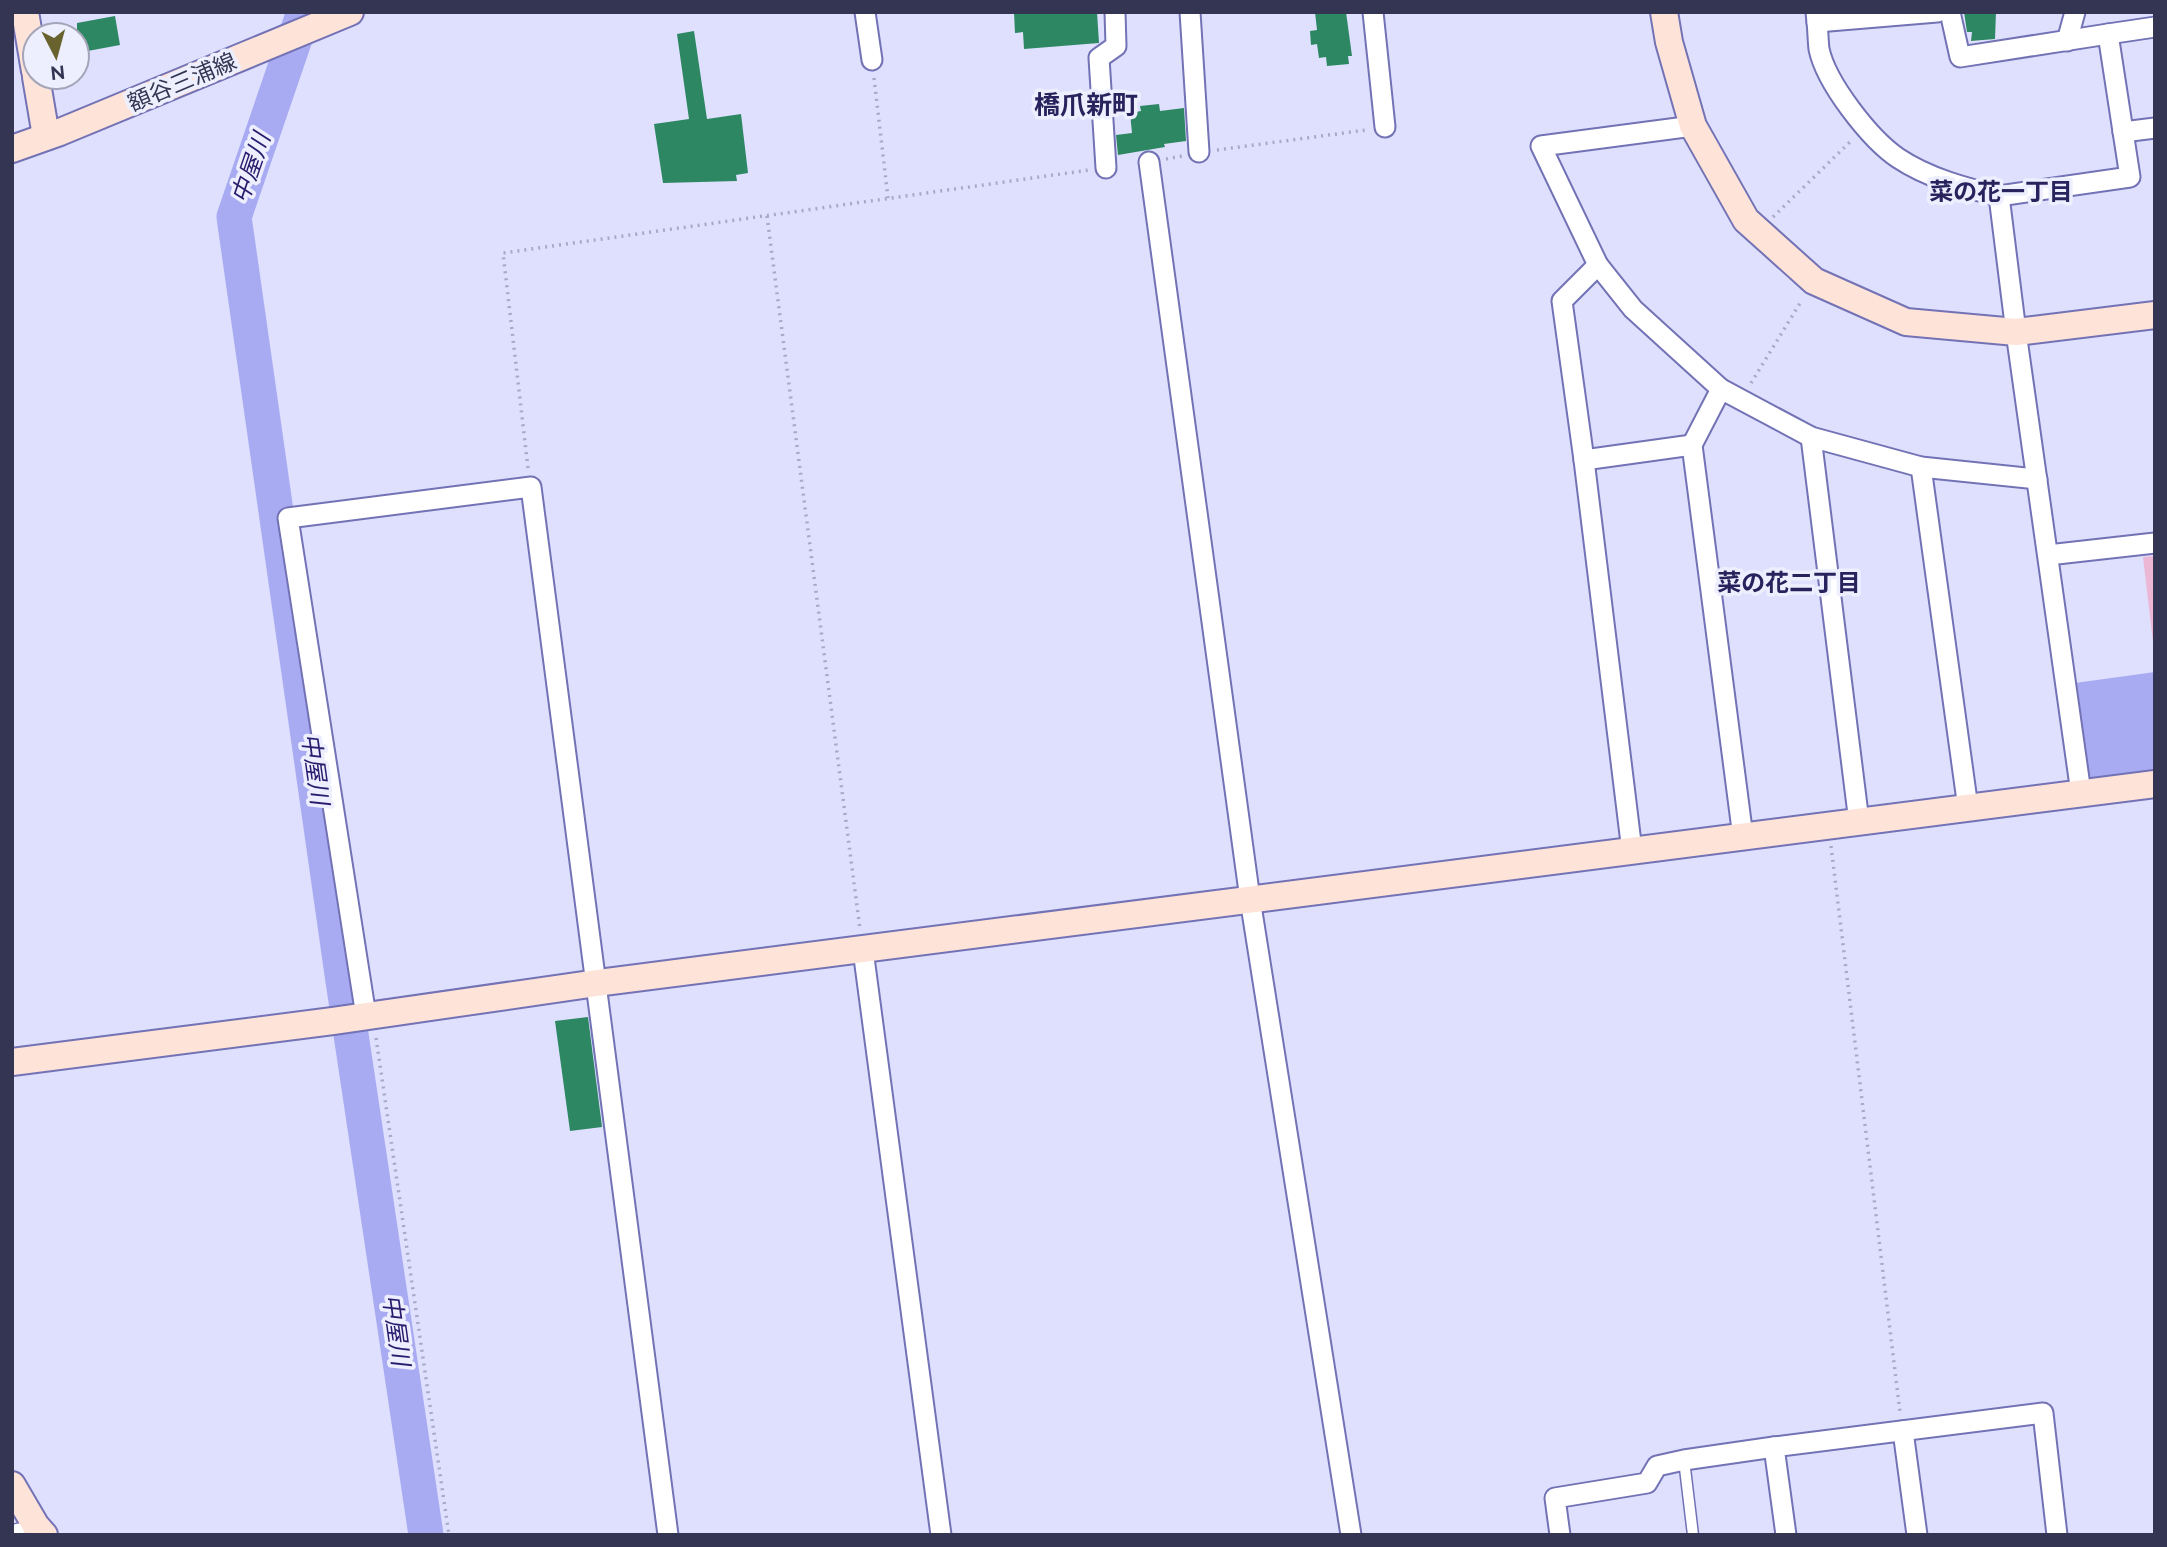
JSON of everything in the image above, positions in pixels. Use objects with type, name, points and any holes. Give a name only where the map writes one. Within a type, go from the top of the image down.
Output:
[{"type":"street","name":"額谷三浦線","points":[[12,149],[350,12]]},
{"type":"street","points":[[865,12],[872,60]]},
{"type":"street","points":[[1105,168],[1099,58],[1116,46],[1115,12]]},
{"type":"street","points":[[1189,12],[1199,152]]},
{"type":"street","points":[[1373,12],[1385,127]]},
{"type":"street","points":[[1664,12],[1669,42],[1693,126],[1746,220],[1814,281],[1906,322],[2016,332],[2155,315]]},
{"type":"street","points":[[1937,12],[1816,17],[1819,52],[1846,103],[1865,128],[1898,158],[1965,188],[1999,196],[2130,177],[2108,34]]},
{"type":"street","points":[[1950,12],[1960,57],[2155,27]]},
{"type":"street","points":[[2067,41],[2075,12]]},
{"type":"street","points":[[38,91],[46,136]]},
{"type":"street","points":[[1693,126],[1541,146],[1598,265],[1633,309],[1721,390],[1811,437],[1921,467],[2037,479]]},
{"type":"street","points":[[2123,132],[2155,128]]},
{"type":"street","points":[[1149,162],[1250,899],[1351,1535]]},
{"type":"street","points":[[1999,196],[2081,793]]},
{"type":"street","points":[[1598,265],[1562,301],[1632,851]]},
{"type":"street","points":[[1721,390],[1692,445],[1742,837]]},
{"type":"street","points":[[1811,437],[1859,822]]},
{"type":"street","points":[[1584,460],[1692,445]]},
{"type":"street","points":[[1921,467],[1968,808]]},
{"type":"street","points":[[357,1017],[288,518],[530,487],[668,1535]]},
{"type":"street","points":[[2048,555],[2155,543]]},
{"type":"street","points":[[12,1062],[597,983],[2155,785]]},
{"type":"street","points":[[863,950],[941,1535]]},
{"type":"street","points":[[1560,1535],[1555,1498],[1647,1483],[1657,1466],[1774,1447],[2043,1413],[2057,1535]]},
{"type":"street","points":[[1903,1431],[1917,1535]]},
{"type":"street","points":[[1774,1447],[1786,1535]]},
{"type":"street","points":[[12,1485],[31,1530]]},
{"type":"lane","points":[[1684,1460],[1693,1535]]},
{"type":"path","points":[[872,60],[888,198]]},
{"type":"path","points":[[1149,162],[1199,152],[1385,127]]},
{"type":"path","points":[[1759,230],[1865,128]]},
{"type":"path","points":[[530,487],[503,253],[1105,168]]},
{"type":"path","points":[[766,216],[863,950]]},
{"type":"path","points":[[1741,400],[1814,281]]},
{"type":"path","points":[[1828,826],[1903,1431]]},
{"type":"path","points":[[357,1017],[449,1535]]},
{"type":"shaded area","points":[[2155,556],[2155,659],[2143,557]]},
{"type":"water","points":[[2155,672],[2155,771],[2094,779],[2085,774],[2075,683]]},
{"type":"building","points":[[1014,12],[1097,12],[1099,43],[1024,49],[1023,32],[1015,33]]},
{"type":"building","points":[[1315,12],[1346,12],[1352,56],[1348,56],[1349,64],[1327,66],[1326,57],[1319,58],[1317,44],[1311,45],[1310,31],[1317,30]]},
{"type":"building","points":[[1964,12],[1996,12],[1995,39],[1971,41],[1972,32],[1967,32]]},
{"type":"building","points":[[115,16],[120,45],[91,50],[91,21],[88,21]]},
{"type":"building","points":[[694,31],[707,119],[741,114],[748,173],[736,175],[737,181],[663,183],[654,124],[689,119],[677,34]]},
{"type":"building","points":[[1159,104],[1160,111],[1184,108],[1186,141],[1118,155],[1116,135],[1132,133],[1130,113],[1141,111],[1140,106]]},
{"type":"building","points":[[588,1017],[602,1127],[570,1131],[555,1021]]},
{"type":"waterway","name":"中屋川","points":[[304,12],[234,217],[343,981],[426,1535]]},
{"type":"district","name":"橋爪新町","points":[[1086,105]]},
{"type":"district","name":"菜の花一丁目","points":[[2001,192]]},
{"type":"district","name":"菜の花二丁目","points":[[1789,583]]}]
